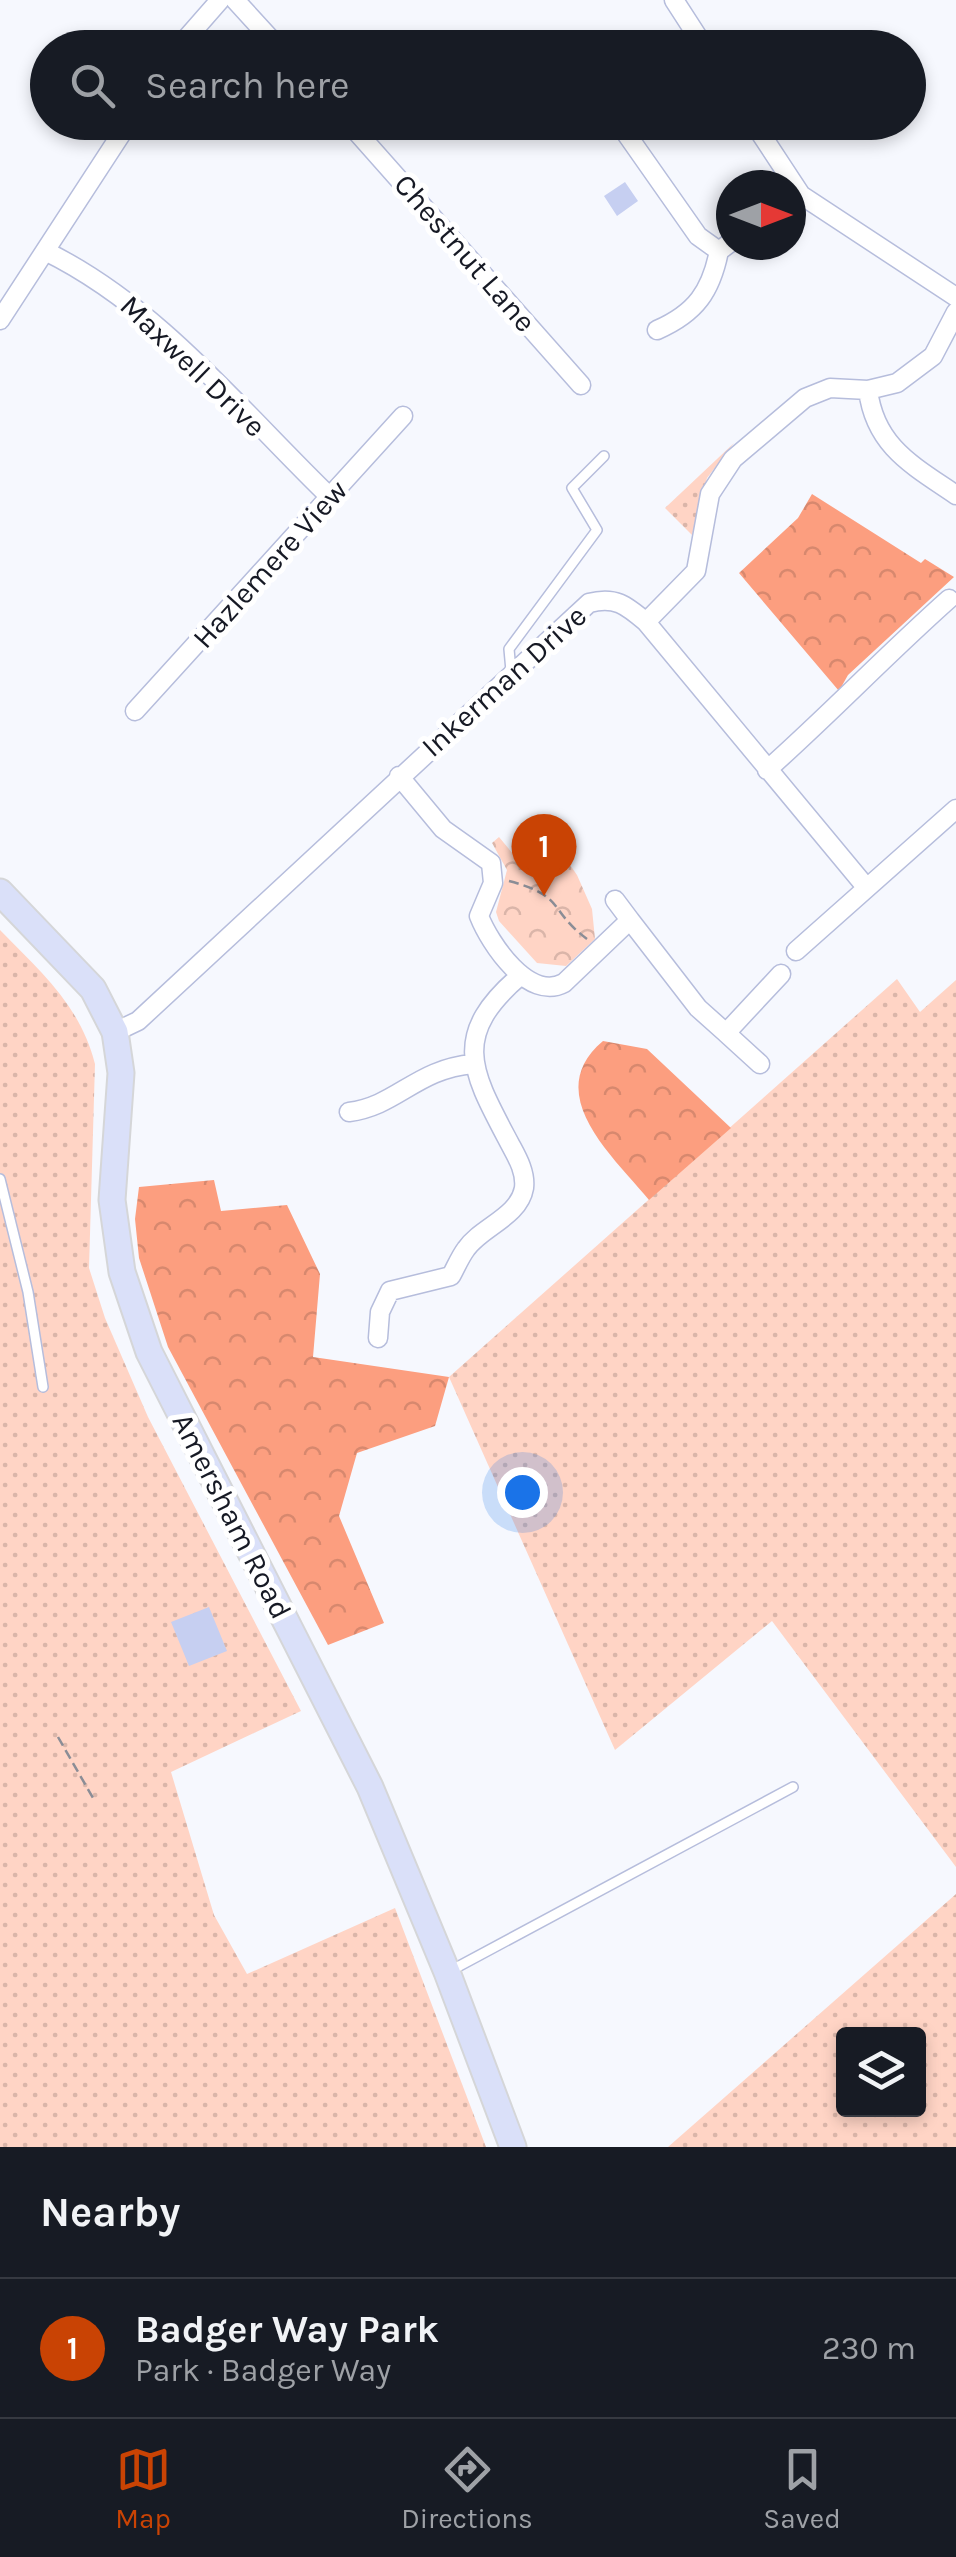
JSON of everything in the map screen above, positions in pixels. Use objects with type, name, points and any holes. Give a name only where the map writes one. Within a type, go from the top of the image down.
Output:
[{"type":"main road","name":"Amersham Road","points":[[0,892],[94,990],[115,1032],[121,1073],[112,1200],[122,1272],[149,1352],[370,1788],[448,1972],[514,2147]]},
{"type":"street","points":[[194,30],[220,0]]},
{"type":"street","points":[[235,0],[262,30]]},
{"type":"street","points":[[674,0],[693,30]]},
{"type":"street","points":[[0,320],[117,140]]},
{"type":"street","name":"Chestnut Lane","points":[[364,140],[581,385]]},
{"type":"street","points":[[631,140],[698,236],[716,243]]},
{"type":"street","points":[[763,140],[780,170]]},
{"type":"street","points":[[806,204],[956,297]]},
{"type":"street","name":"Maxwell Drive","points":[[45,251],[85,271],[135,306],[330,497]]},
{"type":"street","points":[[657,330],[674,322],[712,288],[721,260]]},
{"type":"street","points":[[646,622],[696,571],[710,494],[733,460],[805,398],[830,388],[868,390],[897,383],[934,356],[956,312]]},
{"type":"street","points":[[868,390],[872,419],[890,448],[956,495]]},
{"type":"street","name":"Hazlemere View","points":[[135,711],[153,686],[174,671],[403,416]]},
{"type":"street","name":"Inkerman Drive","points":[[115,1032],[138,1021],[512,672],[589,603],[605,598],[622,602],[646,622],[866,888]]},
{"type":"street","points":[[767,770],[848,698],[860,678],[948,599]]},
{"type":"street","points":[[399,776],[443,830],[491,863],[492,882],[479,916],[484,930],[522,975],[539,986],[554,988],[630,920]]},
{"type":"street","points":[[796,950],[956,810]]},
{"type":"street","points":[[614,900],[698,1008],[760,1064]]},
{"type":"street","points":[[726,1034],[781,974]]},
{"type":"street","points":[[378,1338],[380,1312],[390,1291],[411,1282],[451,1276],[467,1246],[516,1206],[524,1188],[521,1164],[473,1064],[476,1039],[490,1002],[522,975]]},
{"type":"street","points":[[348,1112],[374,1109],[410,1082],[450,1066],[473,1064]]},
{"type":"lane","points":[[512,672],[510,649],[596,530],[572,488],[604,456]]},
{"type":"lane","points":[[0,1179],[28,1292],[43,1387]]},
{"type":"lane","points":[[448,1972],[793,1786]]},
{"type":"path","points":[[492,882],[508,881],[550,896],[570,927],[600,948]]},
{"type":"path","points":[[58,1737],[94,1798]]},
{"type":"green space","points":[[734,443],[707,478],[692,535],[665,508]]},
{"type":"green space","points":[[812,494],[921,563],[925,559],[954,577],[848,675],[839,691],[739,573],[798,518]]},
{"type":"green space","points":[[499,837],[523,866],[554,842],[577,875],[592,909],[595,939],[566,966],[537,963],[499,921],[496,912],[507,870],[492,843]]},
{"type":"green space","points":[[0,930],[69,1007],[95,1064],[89,1268],[105,1318],[148,1417],[301,1711],[171,1772],[214,1915],[247,1974],[395,1908],[486,2147],[0,2147]]},
{"type":"green space","points":[[897,979],[920,1012],[956,980],[956,1867],[772,1621],[615,1750],[449,1377]]},
{"type":"green space","points":[[603,1041],[647,1049],[731,1128],[649,1200],[602,1145],[581,1103],[579,1082],[585,1061]]},
{"type":"green space","points":[[214,1180],[221,1211],[287,1205],[320,1274],[313,1357],[449,1377],[435,1426],[357,1453],[339,1516],[384,1623],[328,1645],[168,1347],[139,1258],[135,1219],[139,1187]]},
{"type":"green space","points":[[956,1894],[956,2147],[668,2147]]},
{"type":"building","points":[[625,182],[638,201],[617,216],[604,196]]},
{"type":"building","points":[[209,1607],[227,1651],[189,1666],[171,1622]]},
{"type":"place","name":"Badger Way Park","points":[[544,896]]}]
